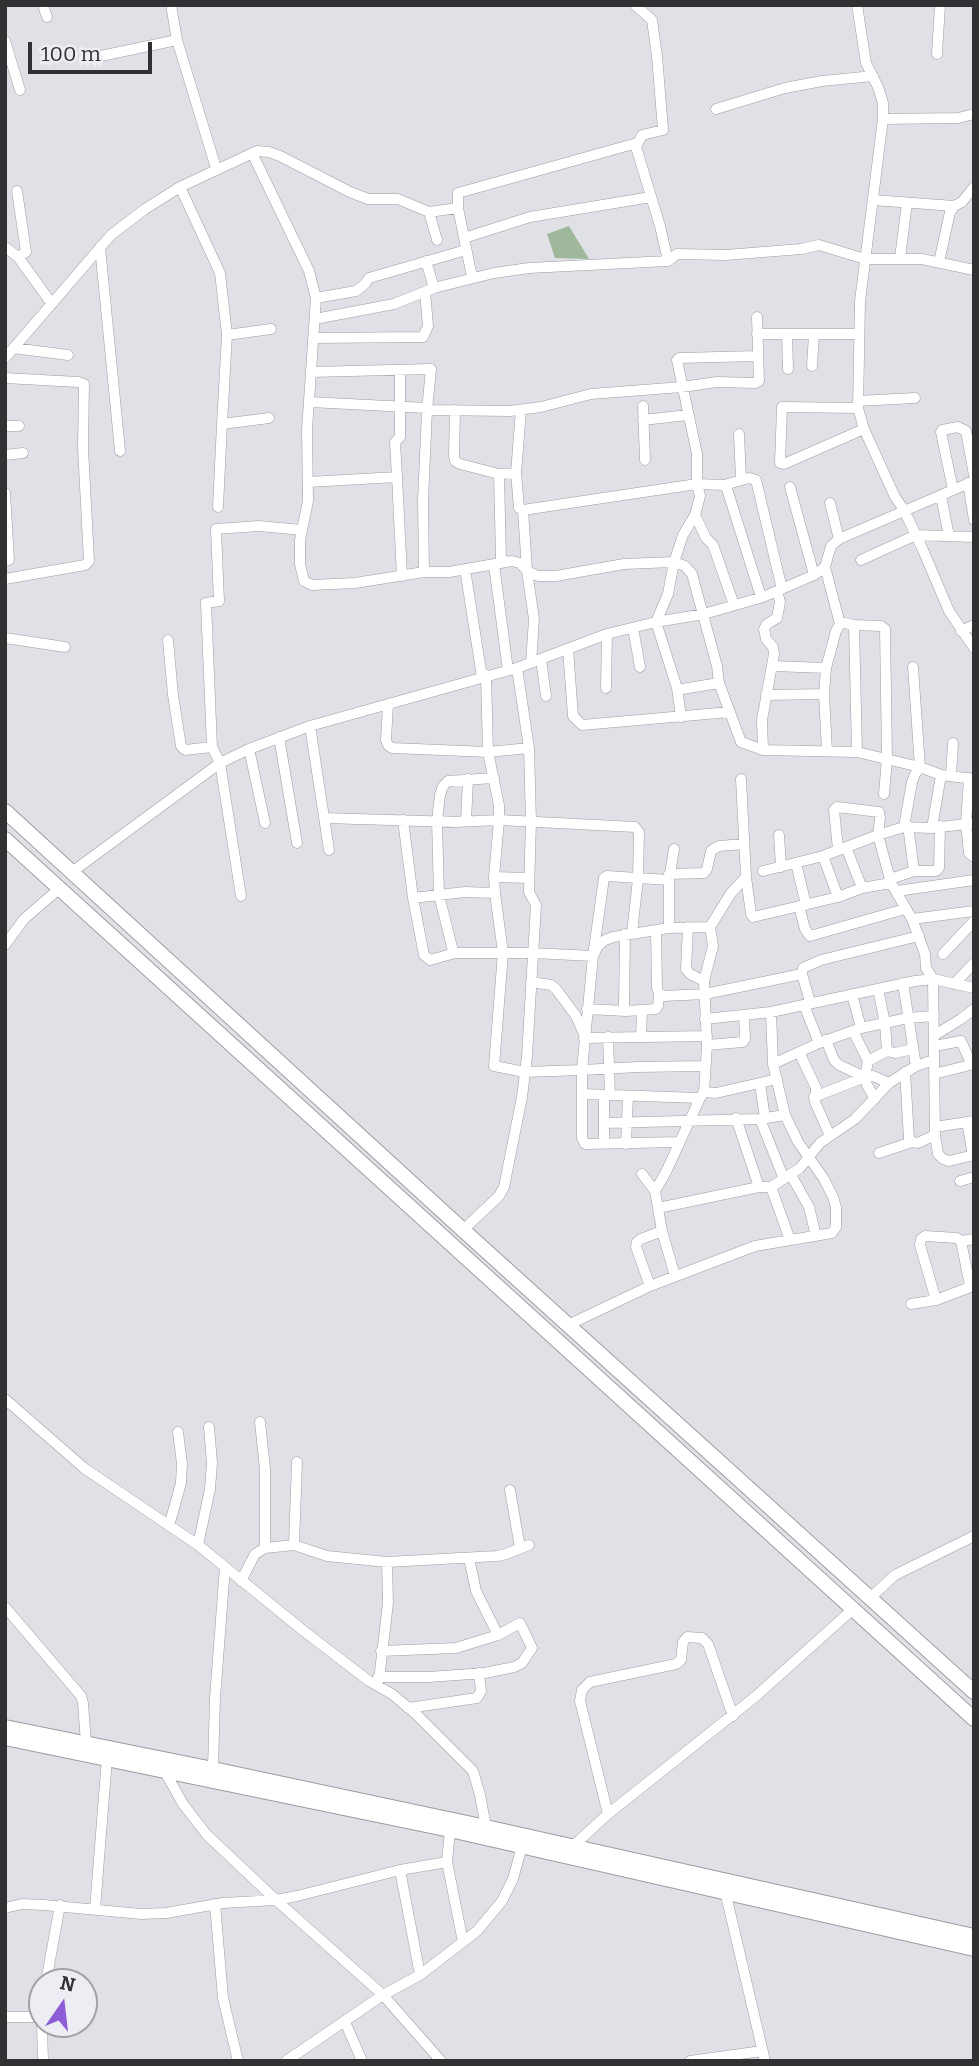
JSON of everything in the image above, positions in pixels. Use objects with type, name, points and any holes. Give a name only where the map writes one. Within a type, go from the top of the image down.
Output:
[{"type":"main road","points":[[5,811],[974,1692]]},
{"type":"main road","points":[[5,839],[974,1719]]},
{"type":"main road","points":[[500,1289],[513,1274]]},
{"type":"main road","points":[[5,1727],[486,1826],[974,1936]]},
{"type":"main road","points":[[5,1738],[450,1830],[974,1949]]},
{"type":"street","points":[[43,5],[47,17]]},
{"type":"street","points":[[171,5],[177,40],[216,168]]},
{"type":"street","points":[[472,277],[457,208],[458,193],[636,143],[642,135],[663,130],[652,20],[634,5],[625,5]]},
{"type":"street","points":[[857,5],[866,63],[883,103],[860,301],[858,405],[864,429],[895,498],[904,510],[949,611],[974,649]]},
{"type":"street","points":[[937,54],[940,5]]},
{"type":"street","points":[[91,58],[177,40]]},
{"type":"street","points":[[5,41],[20,90]]},
{"type":"street","points":[[716,109],[785,88],[873,76]]},
{"type":"street","points":[[883,119],[958,118],[974,114]]},
{"type":"street","points":[[636,143],[668,261]]},
{"type":"street","points":[[5,358],[111,236],[145,209],[180,187],[257,151],[280,156],[368,199],[398,199],[429,212],[457,208]]},
{"type":"street","points":[[252,153],[309,271],[316,298],[307,430],[308,501],[300,540],[301,576],[308,584],[355,583],[507,562],[516,562],[538,576],[556,576],[624,564],[674,562],[690,568],[718,666],[719,683],[741,742],[762,750],[857,752],[972,779],[969,853],[974,857]]},
{"type":"street","points":[[180,187],[220,273],[227,335],[218,507]]},
{"type":"street","points":[[939,262],[950,212],[974,187]]},
{"type":"street","points":[[17,191],[26,252],[18,257]]},
{"type":"street","points":[[464,238],[530,217],[651,197]]},
{"type":"street","points":[[873,200],[954,206]]},
{"type":"street","points":[[900,258],[907,203]]},
{"type":"street","points":[[429,212],[437,240]]},
{"type":"street","points":[[315,319],[394,304],[472,277],[530,268],[668,261],[677,254],[726,255],[819,245],[864,259],[922,259],[974,270]]},
{"type":"street","points":[[5,247],[18,257],[51,303]]},
{"type":"street","points":[[100,247],[120,451]]},
{"type":"street","points":[[316,298],[356,291],[369,278],[466,250]]},
{"type":"street","points":[[314,338],[423,337],[428,326],[430,290],[426,261]]},
{"type":"street","points":[[310,402],[427,409],[520,410],[591,394],[717,382],[755,383],[758,381],[757,317]]},
{"type":"street","points":[[227,335],[271,329]]},
{"type":"street","points":[[757,334],[859,334]]},
{"type":"street","points":[[787,334],[788,369]]},
{"type":"street","points":[[812,366],[814,334]]},
{"type":"street","points":[[13,348],[68,355]]},
{"type":"street","points":[[681,717],[677,688],[656,622],[668,594],[674,562],[687,527],[695,515],[700,496],[697,484],[697,454],[677,360],[758,356]]},
{"type":"street","points":[[312,372],[431,369],[423,501],[424,572]]},
{"type":"street","points":[[400,370],[400,436],[395,442],[402,576]]},
{"type":"street","points":[[5,378],[84,384],[83,448],[89,561],[85,565],[5,579]]},
{"type":"street","points":[[864,429],[784,464],[779,460],[782,407],[858,405],[915,398]]},
{"type":"street","points":[[642,406],[645,460]]},
{"type":"street","points":[[455,410],[455,461],[499,474],[516,473]]},
{"type":"street","points":[[520,410],[516,473],[518,503],[523,510],[536,661],[546,696]]},
{"type":"street","points":[[643,420],[688,415]]},
{"type":"street","points":[[222,424],[269,418]]},
{"type":"street","points":[[5,426],[19,426]]},
{"type":"street","points":[[953,490],[941,432],[958,427],[965,432],[974,520]]},
{"type":"street","points":[[739,434],[741,479]]},
{"type":"street","points":[[5,455],[23,453]]},
{"type":"street","points":[[499,474],[501,559],[507,562]]},
{"type":"street","points":[[308,482],[397,477]]},
{"type":"street","points":[[523,510],[697,484],[724,485],[741,479],[756,480],[780,589],[777,618],[766,624],[764,629],[766,639],[773,647],[774,666],[762,720],[762,750]]},
{"type":"street","points":[[827,751],[824,694],[826,668],[840,624],[825,568],[831,546],[839,539],[972,480]]},
{"type":"street","points":[[724,485],[761,597]]},
{"type":"street","points":[[790,487],[814,575]]},
{"type":"street","points":[[5,494],[9,560]]},
{"type":"street","points":[[941,496],[949,536]]},
{"type":"street","points":[[830,503],[839,539]]},
{"type":"street","points":[[695,515],[706,538],[713,545],[734,605]]},
{"type":"street","points":[[241,896],[220,763],[212,747],[206,603],[219,601],[216,529],[259,527],[302,530]]},
{"type":"street","points":[[861,559],[916,536],[974,537]]},
{"type":"street","points":[[682,541],[706,538]]},
{"type":"street","points":[[463,1230],[499,1196],[504,1186],[525,1072],[536,905],[529,892],[528,878],[531,821],[529,748],[494,565]]},
{"type":"street","points":[[72,872],[220,763],[249,749],[310,726],[513,669],[607,634],[704,614],[761,597],[825,568]]},
{"type":"street","points":[[465,569],[484,676],[488,752],[499,820],[494,877],[503,953],[494,1066],[525,1072],[705,1066]]},
{"type":"street","points":[[840,624],[881,626],[885,629],[887,759],[884,794]]},
{"type":"street","points":[[855,625],[857,752]]},
{"type":"street","points":[[961,631],[974,625]]},
{"type":"street","points":[[633,628],[640,667]]},
{"type":"street","points":[[606,688],[607,634]]},
{"type":"street","points":[[5,638],[65,647]]},
{"type":"street","points":[[168,640],[181,746],[185,750],[212,747]]},
{"type":"street","points":[[568,649],[573,716],[582,725],[730,712]]},
{"type":"street","points":[[568,649],[572,720]]},
{"type":"street","points":[[774,666],[826,668]]},
{"type":"street","points":[[913,667],[920,767],[912,782],[906,827],[914,871]]},
{"type":"street","points":[[677,688],[719,683]]},
{"type":"street","points":[[766,695],[824,694]]},
{"type":"street","points":[[388,704],[386,740],[392,748],[488,752],[529,748]]},
{"type":"street","points":[[310,726],[329,850]]},
{"type":"street","points":[[279,737],[297,843]]},
{"type":"street","points":[[893,884],[914,871],[936,871],[939,868],[936,827],[953,743]]},
{"type":"street","points":[[249,749],[264,823]]},
{"type":"street","points":[[455,953],[439,895],[437,821],[443,786],[448,781],[494,778]]},
{"type":"street","points":[[466,821],[468,779]]},
{"type":"street","points":[[741,779],[746,877],[753,917],[838,897],[862,888],[974,880]]},
{"type":"street","points":[[862,888],[842,848],[833,814],[837,807],[879,812],[878,835],[893,884],[912,919],[925,954],[926,968],[933,979],[935,1131],[938,1154],[949,1161],[973,1155],[970,1121],[935,1131],[918,1143],[912,1142],[879,1153]]},
{"type":"street","points":[[324,818],[499,820],[635,827],[639,832],[638,879],[629,934],[624,1006],[626,1011]]},
{"type":"street","points":[[403,820],[413,898],[424,955],[429,960],[455,953],[593,956]]},
{"type":"street","points":[[763,871],[823,856],[906,827],[970,824]]},
{"type":"street","points":[[779,835],[780,867]]},
{"type":"street","points":[[679,1142],[585,1144],[582,1138],[584,1037],[604,878],[638,879],[704,873],[711,851],[719,845],[744,844]]},
{"type":"street","points":[[668,928],[669,877],[674,849]]},
{"type":"street","points":[[823,856],[838,897]]},
{"type":"street","points":[[796,863],[805,929],[810,936],[905,909]]},
{"type":"street","points":[[494,877],[528,878]]},
{"type":"street","points":[[655,1191],[702,1095],[707,1040],[704,981],[713,946],[710,927],[731,893],[746,877]]},
{"type":"street","points":[[5,945],[24,919],[60,888]]},
{"type":"street","points":[[413,898],[495,892]]},
{"type":"street","points":[[912,919],[974,911]]},
{"type":"street","points":[[943,954],[974,921]]},
{"type":"street","points":[[593,956],[604,940],[668,928],[710,927]]},
{"type":"street","points":[[688,928],[686,970],[704,981]]},
{"type":"street","points":[[587,1009],[656,1009],[659,995],[656,930]]},
{"type":"street","points":[[865,1077],[839,1065],[822,1042],[807,1003],[803,968],[821,960],[919,936]]},
{"type":"street","points":[[954,984],[974,963]]},
{"type":"street","points":[[659,995],[705,995],[802,974]]},
{"type":"street","points":[[705,1019],[771,1012],[902,983],[933,979],[974,988]]},
{"type":"street","points":[[531,982],[551,985],[556,989],[576,1016],[584,1037]]},
{"type":"street","points":[[902,983],[916,1066]]},
{"type":"street","points":[[878,989],[887,1051]]},
{"type":"street","points":[[852,994],[857,1030],[867,1062],[865,1077],[875,1098]]},
{"type":"street","points":[[934,1035],[974,1009]]},
{"type":"street","points":[[641,1037],[642,1011]]},
{"type":"street","points":[[568,1325],[650,1286],[755,1246],[832,1233],[836,1227],[836,1208],[824,1179],[808,1157],[785,1115],[774,1064],[771,1012]]},
{"type":"street","points":[[584,1037],[743,1042],[744,1015]]},
{"type":"street","points":[[774,1064],[822,1042],[857,1030],[908,1018],[934,1017]]},
{"type":"street","points":[[604,1144],[609,1068],[608,1037]]},
{"type":"street","points":[[935,1046],[961,1041],[969,1059],[974,1063]]},
{"type":"street","points":[[867,1062],[887,1051],[895,1053],[913,1049]]},
{"type":"street","points":[[799,1052],[816,1088],[814,1097],[830,1136]]},
{"type":"street","points":[[658,1208],[771,1186],[788,1177],[800,1168],[820,1143],[855,1119],[889,1083],[916,1066],[934,1060]]},
{"type":"street","points":[[934,1074],[974,1063]]},
{"type":"street","points":[[905,1072],[909,1139],[912,1142]]},
{"type":"street","points":[[814,1097],[865,1077],[873,1076],[889,1083]]},
{"type":"street","points":[[582,1094],[702,1095],[777,1079]]},
{"type":"street","points":[[760,1084],[762,1119],[788,1177],[808,1207],[816,1236]]},
{"type":"street","points":[[626,1144],[628,1096]]},
{"type":"street","points":[[604,1123],[762,1119],[785,1115]]},
{"type":"street","points":[[736,1118],[759,1187]]},
{"type":"street","points":[[642,1174],[655,1191],[662,1231],[675,1276]]},
{"type":"street","points":[[960,1181],[974,1177]]},
{"type":"street","points":[[771,1186],[790,1240]]},
{"type":"street","points":[[650,1286],[636,1247],[637,1242],[662,1231]]},
{"type":"street","points":[[936,1300],[920,1245],[921,1240],[925,1236],[957,1238],[961,1241],[974,1239]]},
{"type":"street","points":[[911,1304],[936,1300],[972,1286],[961,1241]]},
{"type":"street","points":[[5,1399],[85,1468],[198,1545],[316,1641],[408,1708],[473,1772],[486,1826]]},
{"type":"street","points":[[260,1422],[265,1469],[265,1548]]},
{"type":"street","points":[[198,1545],[211,1476],[209,1427]]},
{"type":"street","points":[[169,1527],[181,1483],[182,1464],[178,1432]]},
{"type":"street","points":[[294,1545],[297,1462]]},
{"type":"street","points":[[241,1581],[255,1554],[265,1548],[294,1545],[327,1556],[387,1562],[506,1554],[524,1546],[510,1490]]},
{"type":"street","points":[[870,1598],[895,1575],[974,1536]]},
{"type":"street","points":[[469,1558],[476,1591],[498,1635]]},
{"type":"street","points":[[381,1688],[378,1677],[388,1603],[387,1562]]},
{"type":"street","points":[[213,1769],[215,1698],[225,1567]]},
{"type":"street","points":[[5,1607],[83,1698],[86,1743]]},
{"type":"street","points":[[573,1846],[608,1814],[733,1716],[853,1609]]},
{"type":"street","points":[[378,1677],[429,1677],[514,1667],[526,1659],[532,1647],[520,1623],[498,1635],[456,1648],[381,1651]]},
{"type":"street","points":[[608,1814],[580,1702],[582,1689],[590,1682],[676,1664],[681,1660],[683,1642],[687,1637],[702,1638],[708,1644],[733,1716]]},
{"type":"street","points":[[408,1708],[477,1698],[481,1691],[479,1673]]},
{"type":"street","points":[[95,1909],[107,1758]]},
{"type":"street","points":[[163,1770],[183,1804],[207,1835],[383,1995],[440,2061]]},
{"type":"street","points":[[450,1830],[447,1862],[463,1942]]},
{"type":"street","points":[[286,2061],[383,1995],[420,1975],[477,1931],[502,1901],[513,1878],[522,1846]]},
{"type":"street","points":[[5,1908],[22,1904],[60,1905],[141,1914],[166,1913],[215,1904],[276,1900],[318,1892],[400,1870],[447,1862]]},
{"type":"street","points":[[400,1870],[420,1975]]},
{"type":"street","points":[[690,2061],[761,2056],[725,1891]]},
{"type":"street","points":[[215,1904],[223,1998],[238,2061]]},
{"type":"street","points":[[49,1968],[60,1905]]},
{"type":"street","points":[[5,2017],[28,2017]]},
{"type":"street","points":[[345,2022],[362,2061]]},
{"type":"street","points":[[43,2038],[43,2061]]},
{"type":"green space","points":[[569,226],[589,259],[555,258],[547,234]]}]
